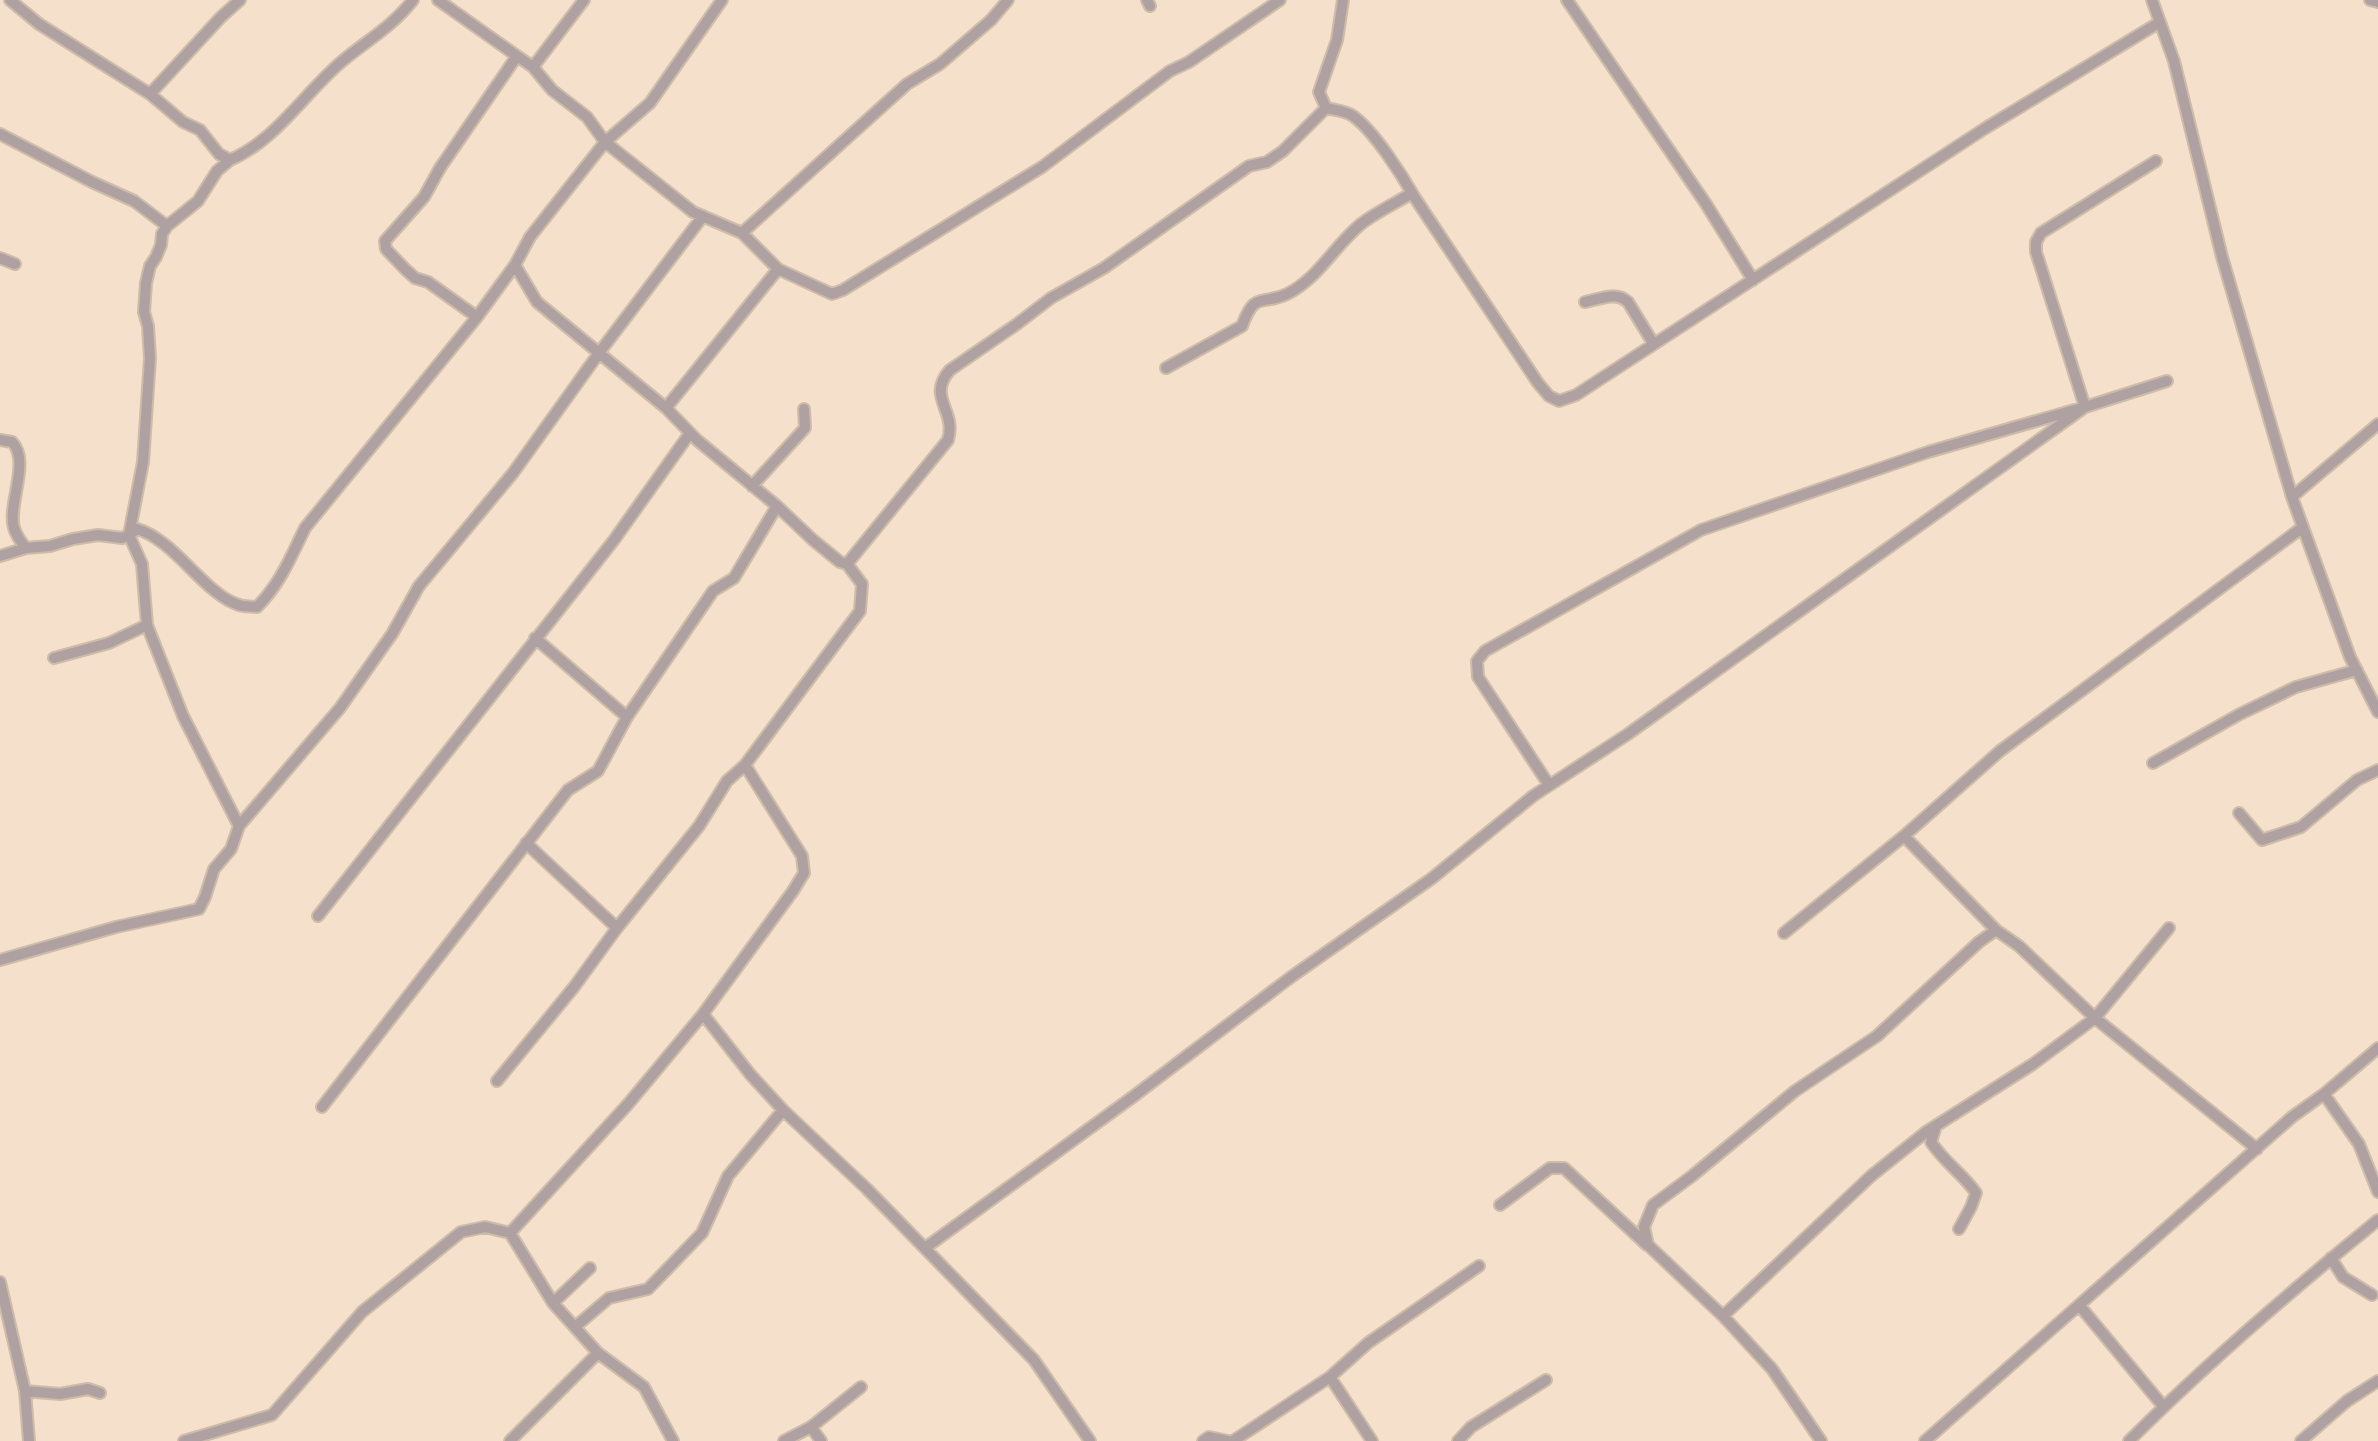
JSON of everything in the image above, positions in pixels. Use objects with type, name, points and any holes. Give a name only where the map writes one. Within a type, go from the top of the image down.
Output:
[{"type":"street","points":[[10,0],[39,24],[150,94],[183,122],[200,130],[219,154],[230,160]]},
{"type":"street","points":[[150,94],[221,17],[240,0]]},
{"type":"street","points":[[239,826],[183,716],[147,625],[142,564],[129,535],[143,462],[150,358],[148,326],[144,312],[146,283],[150,266],[161,245],[162,234],[167,226],[198,201],[217,171],[230,160],[253,148],[340,63],[383,32],[413,0]]},
{"type":"street","points":[[438,0],[533,67],[552,90],[587,117],[605,142],[693,212],[742,233],[778,269],[832,294],[843,290],[1042,166],[1170,71],[1189,62],[1280,0]]},
{"type":"street","points":[[533,67],[584,0]]},
{"type":"street","points":[[0,556],[26,548],[50,546],[98,535],[122,538],[137,529],[147,532],[177,555],[224,599],[240,606],[257,607],[272,592],[286,569],[305,528],[477,317],[515,264],[530,237],[605,142],[650,103],[722,0]]},
{"type":"street","points":[[742,233],[907,84],[940,64],[991,20],[1008,0]]},
{"type":"street","points":[[1326,108],[1319,92],[1337,40],[1343,0]]},
{"type":"street","points":[[1567,0],[1706,204],[1753,280]]},
{"type":"street","points":[[2152,0],[2174,61],[2222,257],[2292,497],[2350,657],[2378,712]]},
{"type":"street","points":[[2370,0],[2378,2]]},
{"type":"street","points":[[1326,108],[1352,114],[1369,132],[1405,179],[1472,285],[1549,396],[1559,401],[1576,395],[1984,129],[2160,22]]},
{"type":"street","points":[[477,317],[428,282],[415,278],[405,270],[386,249],[385,241],[424,197],[440,168],[517,56]]},
{"type":"street","points":[[847,564],[948,440],[952,428],[940,392],[942,379],[950,370],[1051,298],[1104,268],[1248,166],[1268,162],[1283,151],[1326,108]]},
{"type":"street","points":[[0,134],[92,183],[134,201],[167,226]]},
{"type":"street","points":[[2085,407],[2036,252],[2036,242],[2041,233],[2156,161]]},
{"type":"street","points":[[1166,368],[1242,326],[1247,313],[1259,299],[1286,294],[1310,276],[1361,224],[1412,193]]},
{"type":"street","points":[[0,960],[116,927],[199,909],[214,868],[231,849],[239,826],[340,708],[392,634],[419,586],[513,472],[599,353],[703,216]]},
{"type":"street","points":[[0,258],[15,264]]},
{"type":"street","points":[[497,1081],[574,987],[617,928],[699,826],[727,781],[745,765],[860,611],[862,584],[847,564],[840,562],[822,547],[690,433],[666,408],[537,302],[515,264]]},
{"type":"street","points":[[666,408],[778,269]]},
{"type":"street","points":[[1585,302],[1622,296],[1653,343]]},
{"type":"street","points":[[1549,786],[1478,677],[1477,661],[1485,651],[1701,530],[1928,452],[2167,381]]},
{"type":"street","points":[[925,1248],[1134,1096],[1291,977],[1431,879],[1533,796],[1638,727],[2085,407]]},
{"type":"street","points":[[752,486],[805,428],[804,409]]},
{"type":"street","points":[[2292,497],[2378,424]]},
{"type":"street","points":[[318,916],[614,540],[690,433]]},
{"type":"street","points":[[0,440],[12,442],[17,452],[20,477],[12,517],[14,530],[26,548]]},
{"type":"street","points":[[322,1107],[568,790],[598,771],[627,717],[713,591],[734,578],[777,506]]},
{"type":"street","points":[[1784,933],[1904,836],[2000,750],[2303,528]]},
{"type":"street","points":[[54,658],[109,643],[147,625]]},
{"type":"street","points":[[535,638],[627,717]]},
{"type":"street","points":[[2153,763],[2240,714],[2296,687],[2357,670]]},
{"type":"street","points":[[510,1233],[629,1103],[703,1014],[794,891],[804,873],[802,856],[745,765]]},
{"type":"street","points":[[2239,813],[2262,840],[2301,827],[2357,780],[2378,770]]},
{"type":"street","points":[[1904,836],[1996,930],[2019,946],[2095,1018],[2257,1149]]},
{"type":"street","points":[[526,843],[617,928]]},
{"type":"street","points":[[1723,1316],[1870,1176],[1936,1126],[2033,1064],[2095,1018],[2169,928]]},
{"type":"street","points":[[1648,1245],[1644,1227],[1653,1205],[1692,1176],[1795,1091],[1877,1036],[1979,942],[1996,930]]},
{"type":"street","points":[[703,1014],[750,1074],[783,1110],[925,1248],[1034,1360],[1090,1441]]},
{"type":"street","points":[[1925,1441],[2292,1117],[2324,1094],[2378,1048]]},
{"type":"street","points":[[2324,1094],[2360,1144],[2378,1192]]},
{"type":"street","points":[[575,1327],[609,1298],[648,1289],[702,1233],[728,1176],[783,1110]]},
{"type":"street","points":[[1936,1126],[1931,1142],[1942,1158],[1967,1180],[1976,1193],[1959,1229]]},
{"type":"street","points":[[1500,1205],[1550,1167],[1564,1168],[1723,1316],[1772,1369],[1821,1441]]},
{"type":"street","points":[[2128,1441],[2163,1406],[2331,1258],[2378,1220]]},
{"type":"street","points":[[184,1441],[272,1415],[362,1312],[461,1232],[485,1227],[510,1233],[553,1303],[598,1353],[644,1387],[673,1441]]},
{"type":"street","points":[[2331,1258],[2343,1277],[2372,1295]]},
{"type":"street","points":[[1203,1441],[1209,1437],[1231,1441],[1330,1377],[1368,1343],[1479,1266]]},
{"type":"street","points":[[553,1303],[591,1268]]},
{"type":"street","points":[[0,1282],[25,1391],[29,1441]]},
{"type":"street","points":[[2079,1305],[2163,1406]]},
{"type":"street","points":[[510,1441],[598,1353]]},
{"type":"street","points":[[1330,1377],[1372,1441]]},
{"type":"street","points":[[1458,1441],[1471,1427],[1546,1380]]},
{"type":"street","points":[[2301,1441],[2347,1401],[2378,1381]]},
{"type":"street","points":[[784,1441],[811,1427],[861,1387]]},
{"type":"street","points":[[25,1391],[60,1394],[88,1389],[100,1393]]},
{"type":"street","points":[[811,1427],[821,1441]]}]
